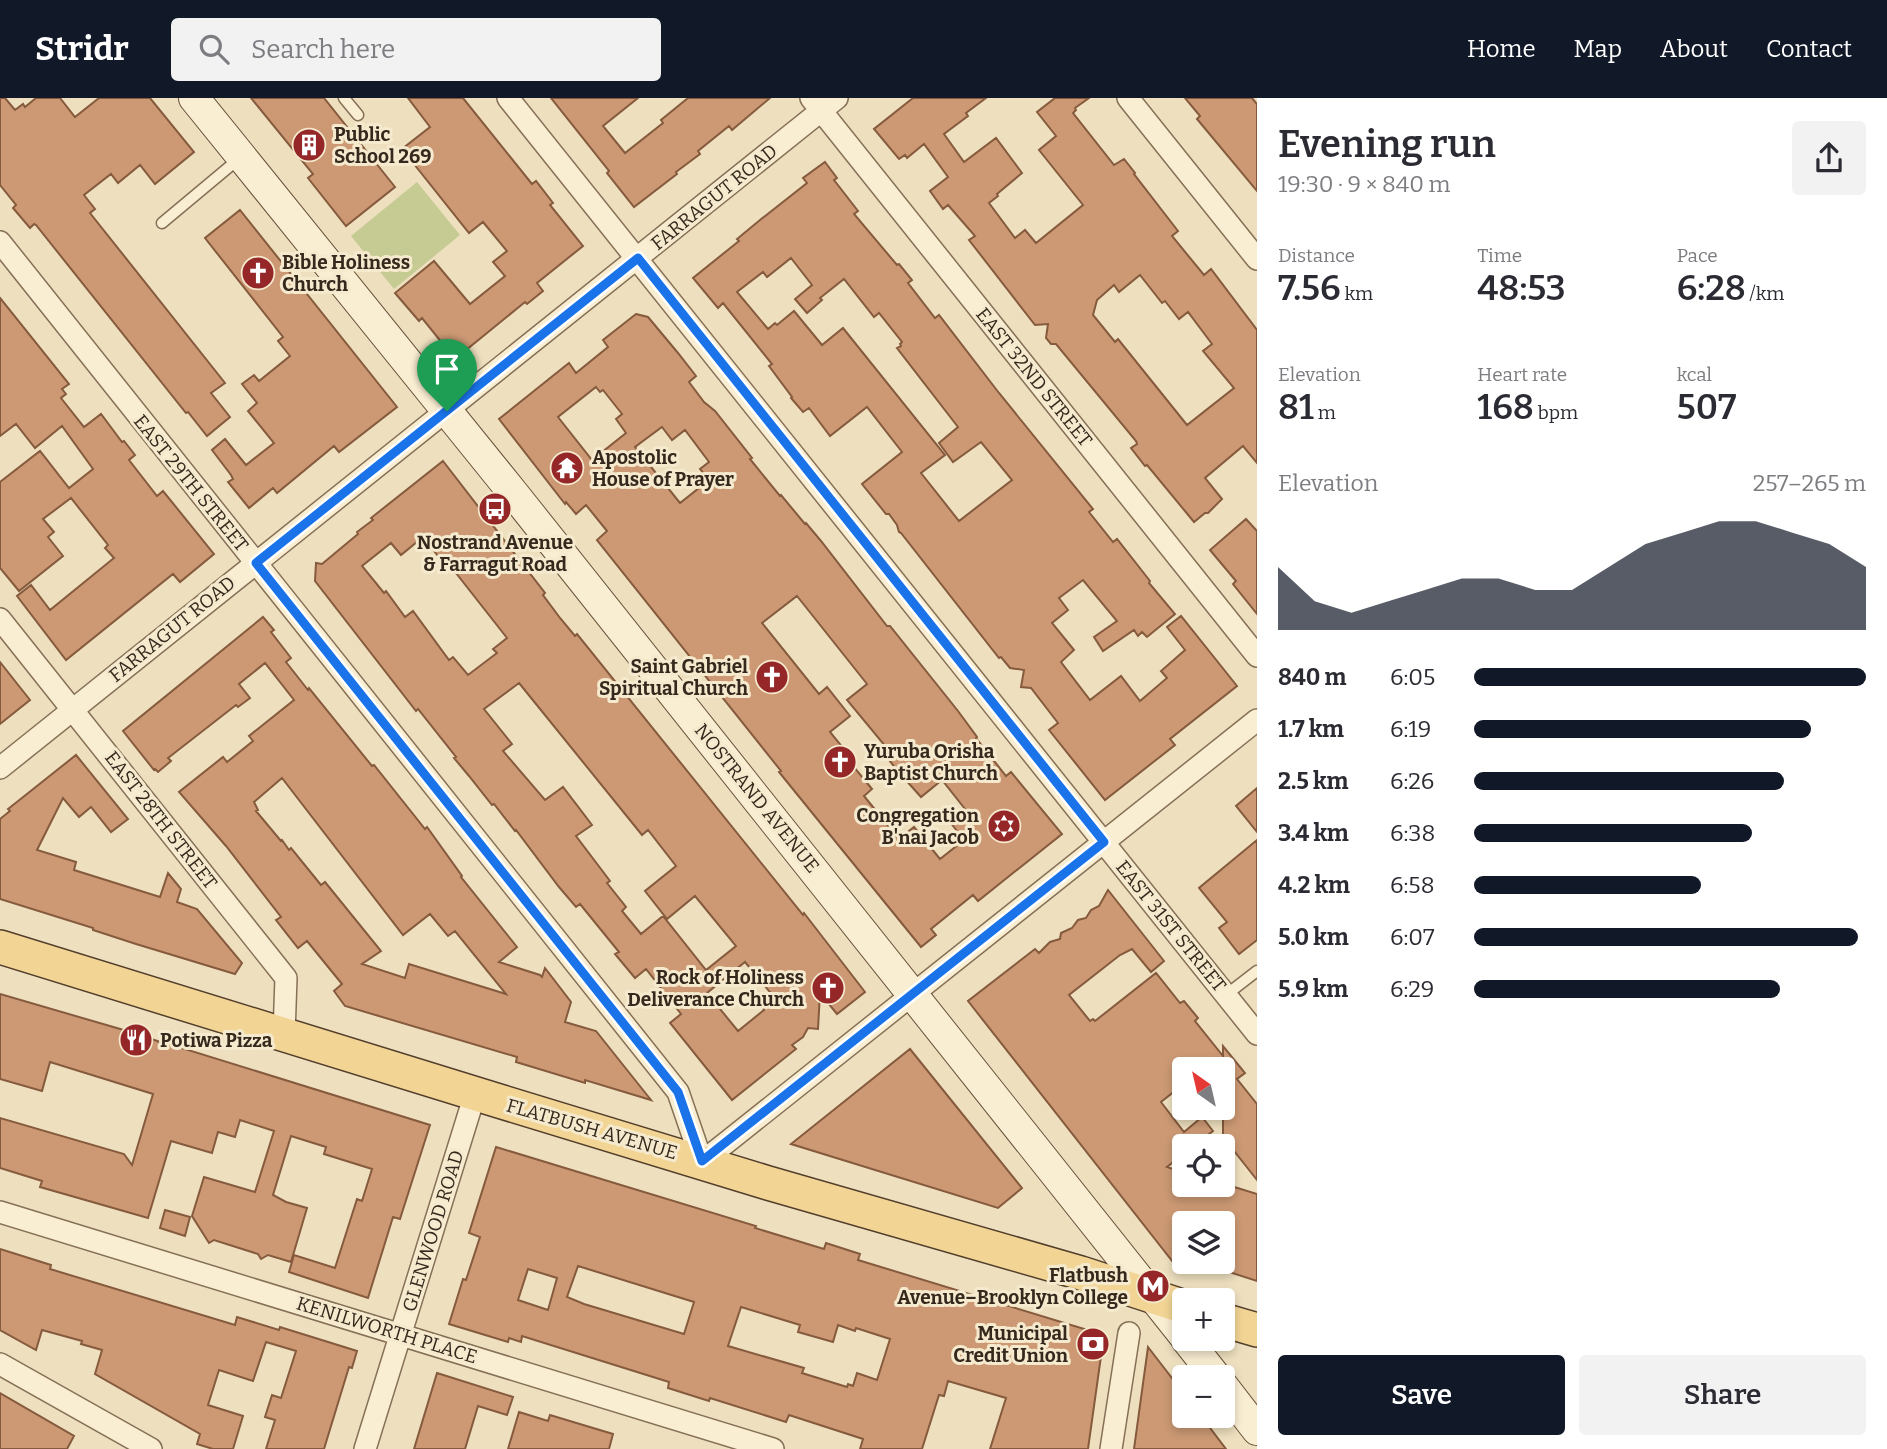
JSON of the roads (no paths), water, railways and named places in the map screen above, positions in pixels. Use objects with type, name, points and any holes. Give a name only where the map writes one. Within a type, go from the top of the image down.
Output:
[{"type":"main road","name":"NOSTRAND AVENUE","points":[[194,98],[447,411],[1172,1321]]},
{"type":"main road","name":"FLATBUSH AVENUE","points":[[0,947],[768,1183],[1082,1273],[1172,1303]]},
{"type":"main road","points":[[1235,1324],[1257,1330]]},
{"type":"main road","name":"NOSTRAND AVENUE","points":[[1195,1351],[1206,1365]]},
{"type":"main road","points":[[1235,1402],[1257,1430]]},
{"type":"street","name":"EAST 31ST STREET","points":[[508,98],[1257,1034]]},
{"type":"street","points":[[1128,98],[1257,259]]},
{"type":"street","name":"FARRAGUT ROAD","points":[[0,768],[638,258],[823,102]]},
{"type":"street","name":"EAST 32ND STREET","points":[[823,102],[1257,656]]},
{"type":"street","name":"EAST 29TH STREET","points":[[0,242],[678,1092],[702,1161]]},
{"type":"street","name":"EAST 28TH STREET","points":[[0,618],[286,978],[284,1034]]},
{"type":"street","points":[[702,1161],[1257,720]]},
{"type":"street","name":"GLENWOOD ROAD","points":[[365,1449],[475,1094]]},
{"type":"street","name":"KENILWORTH PLACE","points":[[0,1212],[401,1335],[737,1444],[773,1449]]},
{"type":"street","points":[[1111,1449],[1129,1333]]},
{"type":"street","points":[[0,1364],[151,1449]]},
{"type":"lane","points":[[344,98],[358,116]]},
{"type":"lane","points":[[162,223],[241,157]]},
{"type":"lane","points":[[1226,995],[1257,971]]},
{"type":"place","name":"Public School 269","points":[[309,145]]},
{"type":"place","name":"Bible Holiness Church","points":[[258,273]]},
{"type":"place","name":"Apostolic House of Prayer","points":[[567,468]]},
{"type":"place","name":"Nostrand Avenue & Farragut Road","points":[[495,509]]},
{"type":"place","name":"Saint Gabriel Spiritual Church","points":[[772,677]]},
{"type":"place","name":"Yuruba Orisha Baptist Church","points":[[840,762]]},
{"type":"place","name":"Congregation B'nai Jacob","points":[[1004,826]]},
{"type":"place","name":"Rock of Holiness Deliverance Church","points":[[828,988]]},
{"type":"place","name":"Potiwa Pizza","points":[[136,1040]]},
{"type":"place","name":"Flatbush Avenue–Brooklyn College","points":[[1153,1286]]},
{"type":"place","name":"Municipal Credit Union","points":[[1093,1344]]}]
